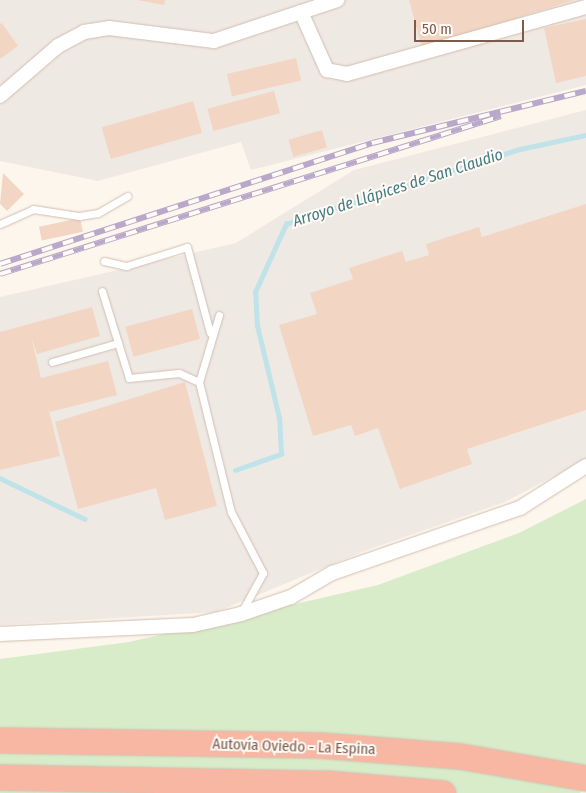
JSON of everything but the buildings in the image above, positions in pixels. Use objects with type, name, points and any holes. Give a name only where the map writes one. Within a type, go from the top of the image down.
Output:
[{"type":"highway","name":"Autovía Oviedo - La Espina","points":[[0,740],[359,748],[460,756],[586,778]]},
{"type":"highway","points":[[0,778],[325,783],[442,793]]},
{"type":"street","points":[[0,96],[58,46],[84,32],[110,28],[214,41],[337,0]]},
{"type":"street","points":[[301,12],[327,70],[347,74],[586,7]]},
{"type":"street","points":[[0,634],[194,625],[241,614],[291,597],[332,573],[520,508],[586,466]]},
{"type":"lane","points":[[0,224],[33,209],[79,216],[98,213],[128,196]]},
{"type":"lane","points":[[104,261],[126,266],[187,247],[210,333]]},
{"type":"lane","points":[[102,291],[129,378],[179,373],[199,382]]},
{"type":"lane","points":[[219,315],[210,333],[199,382],[231,512],[263,573],[241,614]]},
{"type":"lane","points":[[52,362],[118,343]]},
{"type":"shaded area","points":[[0,0],[586,0],[586,85],[251,170],[241,142],[98,181],[0,161]]},
{"type":"shaded area","points":[[586,110],[586,459],[505,502],[367,550],[216,612],[0,625],[0,297],[236,243],[354,170]]},
{"type":"green space","points":[[586,499],[586,783],[580,793],[0,793],[0,659],[129,642],[378,585],[519,533]]},
{"type":"waterway","name":"Arroyo de Llápices de San Claudio","points":[[235,470],[281,454],[279,418],[257,326],[255,292],[286,224],[520,149],[586,135]]},
{"type":"waterway","name":"Arroyo de Llápices de San Claudio","points":[[0,478],[85,519]]},
{"type":"railway","points":[[0,264],[372,143],[586,91]]},
{"type":"railway","points":[[0,274],[501,116]]}]
